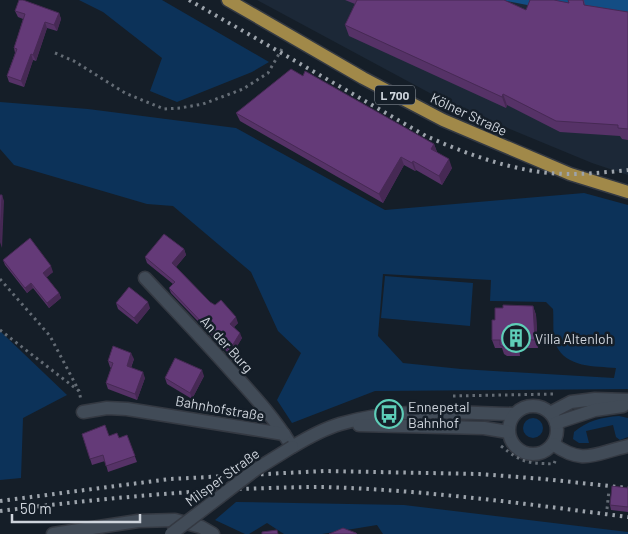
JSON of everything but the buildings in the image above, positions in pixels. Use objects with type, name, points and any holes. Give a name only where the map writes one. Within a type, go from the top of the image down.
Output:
[{"type":"main road","name":"Kölner Straße","points":[[228,0],[363,78],[444,120],[570,174],[628,192]]},
{"type":"street","name":"An der Burg","points":[[144,278],[205,341],[252,394],[284,434]]},
{"type":"street","points":[[553,418],[571,402],[594,399],[628,400]]},
{"type":"street","points":[[558,447],[557,430],[553,418],[544,409],[528,406],[521,409],[511,419],[508,432],[514,446],[526,454],[541,453],[558,447],[578,456],[587,457],[628,446]]},
{"type":"street","points":[[553,418],[628,406]]},
{"type":"street","name":"Bahnhofstraße","points":[[83,412],[107,408],[127,408],[284,434]]},
{"type":"street","points":[[284,434],[292,447],[314,434],[340,424],[389,414],[515,414]]},
{"type":"street","points":[[340,424],[484,428],[508,432]]},
{"type":"street","name":"Milsper Straße","points":[[171,534],[255,470],[292,447]]},
{"type":"street","points":[[53,534],[138,521],[175,520],[201,527],[213,534]]},
{"type":"path","points":[[55,53],[74,61],[124,93],[164,109],[180,108],[203,104],[243,89],[268,73],[289,34]]},
{"type":"path","points":[[0,279],[50,336],[79,391],[83,412]]},
{"type":"path","points":[[0,328],[79,391]]},
{"type":"path","points":[[451,396],[568,394],[571,402]]},
{"type":"path","points":[[484,428],[483,438],[495,441],[518,460],[532,464],[554,464],[558,447]]},
{"type":"path","points":[[607,509],[609,490]]},
{"type":"path","points":[[608,499],[614,500]]},
{"type":"shaded area","points":[[79,0],[162,0],[269,62],[252,72],[177,102],[150,91],[162,58],[103,12]]},
{"type":"shaded area","points":[[257,0],[628,0],[628,175],[592,163],[452,105]]},
{"type":"shaded area","points":[[501,0],[628,0],[628,22],[573,14]]},
{"type":"shaded area","points":[[0,102],[88,109],[236,128],[385,210],[584,193],[628,205],[628,389],[375,391],[292,423],[277,400],[301,353],[278,331],[251,272],[173,206],[147,204],[14,165],[0,149]],"holes":[[[383,274],[491,280],[490,301],[546,302],[553,309],[554,337],[561,353],[574,362],[590,366],[616,368],[614,378],[461,369],[403,363],[378,336]]]},
{"type":"shaded area","points":[[385,276],[473,283],[470,326],[381,318]]},
{"type":"shaded area","points":[[0,331],[67,395],[23,418],[21,478],[0,480]]},
{"type":"shaded area","points":[[619,416],[628,418],[628,437],[620,440],[616,437],[613,425],[586,431],[589,443],[579,443],[573,439],[574,432],[589,422]]},
{"type":"shaded area","points":[[533,418],[540,421],[543,428],[540,435],[533,438],[526,435],[523,428],[526,421]]},
{"type":"shaded area","points":[[236,502],[404,505],[628,532],[628,534],[383,534],[377,525],[322,534],[284,534],[267,523],[249,534],[245,534],[215,520]]},
{"type":"railway","points":[[189,0],[426,136],[478,157],[533,171],[552,173],[584,174],[628,170]]},
{"type":"railway","points":[[0,501],[170,479],[324,471],[479,474],[628,488]]},
{"type":"railway","points":[[0,511],[180,493],[324,487],[438,494],[628,517]]},
{"type":"place","name":"Villa Altenloh","points":[[516,338]]},
{"type":"place","name":"Ennepetal Bahnhof","points":[[389,414]]}]
